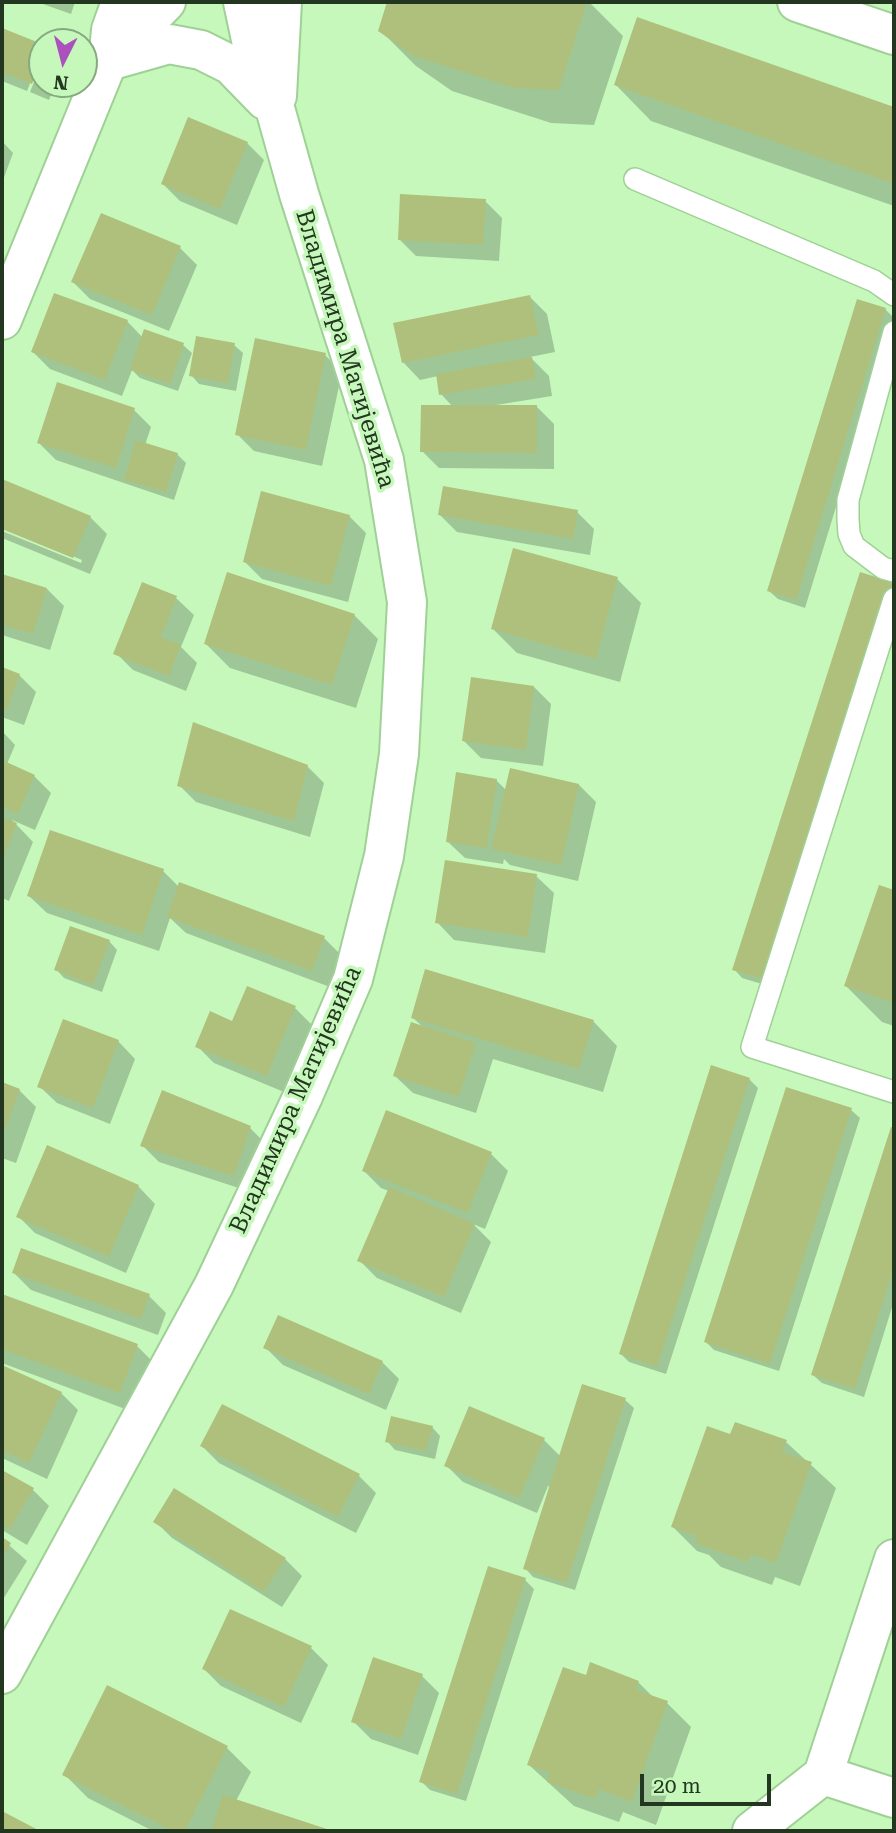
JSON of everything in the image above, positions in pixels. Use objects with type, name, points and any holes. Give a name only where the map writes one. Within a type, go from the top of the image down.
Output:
[{"type":"street","points":[[2,320],[108,61],[111,30],[121,2]]},
{"type":"street","points":[[108,61],[166,2]]},
{"type":"street","name":"Владимира Матијевића","points":[[2,1674],[214,1285],[303,1097],[353,979],[384,856],[399,754],[407,602],[384,460],[299,194],[276,112],[256,63],[243,2]]},
{"type":"street","name":"Владимира Матијевића","points":[[276,112],[282,2]]},
{"type":"street","points":[[815,5],[894,35]]},
{"type":"street","points":[[108,61],[169,44],[201,50],[231,65],[276,112]]},
{"type":"street","points":[[751,1831],[823,1775],[894,1559]]},
{"type":"street","points":[[823,1775],[894,1798]]},
{"type":"lane","points":[[635,179],[874,281],[894,295]]},
{"type":"lane","points":[[894,332],[848,500],[848,519],[849,534],[854,546],[883,568],[894,571]]},
{"type":"lane","points":[[894,599],[752,1048],[894,1092]]},
{"type":"building","points":[[387,2],[587,2],[559,90],[514,88],[414,56],[378,31]]},
{"type":"building","points":[[637,17],[894,107],[894,184],[614,85]]},
{"type":"building","points":[[2,28],[28,38],[28,82],[2,72]]},
{"type":"building","points":[[188,117],[248,142],[220,209],[161,184]]},
{"type":"building","points":[[400,194],[486,199],[483,245],[398,240]]},
{"type":"building","points":[[101,213],[181,246],[152,315],[71,282]]},
{"type":"building","points":[[54,293],[128,320],[105,380],[31,352]]},
{"type":"building","points":[[530,295],[539,335],[402,363],[393,323]]},
{"type":"building","points":[[857,299],[886,308],[796,600],[767,591]]},
{"type":"building","points":[[144,329],[184,343],[170,384],[130,370]]},
{"type":"building","points":[[196,336],[235,343],[228,383],[189,376]]},
{"type":"building","points":[[255,338],[326,353],[306,450],[235,435]]},
{"type":"building","points":[[532,357],[536,379],[439,395],[436,374]]},
{"type":"building","points":[[57,382],[135,408],[116,468],[37,443]]},
{"type":"building","points":[[421,405],[537,405],[537,453],[420,452]]},
{"type":"building","points":[[136,440],[178,453],[166,492],[124,480]]},
{"type":"building","points":[[2,479],[91,516],[73,558],[2,529]]},
{"type":"building","points":[[443,486],[578,510],[573,539],[438,515]]},
{"type":"building","points":[[261,491],[350,515],[331,586],[243,562]]},
{"type":"building","points":[[513,548],[618,577],[596,659],[491,629]]},
{"type":"building","points":[[227,572],[355,614],[332,685],[204,644]]},
{"type":"building","points":[[860,572],[892,582],[763,979],[732,970]]},
{"type":"building","points":[[2,574],[47,588],[33,634],[2,625]]},
{"type":"building","points":[[142,582],[177,596],[161,637],[181,645],[169,676],[113,654]]},
{"type":"building","points":[[2,667],[20,674],[7,710],[2,708]]},
{"type":"building","points":[[471,677],[534,686],[526,750],[462,741]]},
{"type":"building","points":[[193,722],[308,765],[294,821],[177,786]]},
{"type":"building","points":[[2,760],[35,775],[18,814],[2,807]]},
{"type":"building","points":[[510,768],[579,784],[561,865],[491,849]]},
{"type":"building","points":[[456,772],[497,779],[487,848],[446,842]]},
{"type":"building","points":[[2,817],[17,823],[2,861]]},
{"type":"building","points":[[50,830],[164,869],[142,935],[27,896]]},
{"type":"building","points":[[445,860],[537,874],[528,937],[435,923]]},
{"type":"building","points":[[179,882],[325,936],[312,971],[167,917]]},
{"type":"building","points":[[879,885],[894,890],[894,1003],[844,986]]},
{"type":"building","points":[[70,926],[110,940],[93,985],[54,970]]},
{"type":"building","points":[[425,969],[594,1020],[579,1069],[411,1018]]},
{"type":"building","points":[[247,986],[296,1006],[267,1076],[195,1047],[210,1011],[232,1021]]},
{"type":"building","points":[[63,1019],[119,1040],[93,1108],[37,1087]]},
{"type":"building","points":[[411,1022],[476,1043],[459,1097],[393,1076]]},
{"type":"building","points":[[711,1065],[750,1078],[657,1367],[619,1354]]},
{"type":"building","points":[[2,1082],[20,1089],[2,1137]]},
{"type":"building","points":[[786,1087],[852,1108],[770,1364],[704,1342]]},
{"type":"building","points":[[162,1090],[251,1126],[234,1176],[140,1146]]},
{"type":"building","points":[[386,1110],[492,1152],[468,1213],[362,1171]]},
{"type":"building","points":[[891,1127],[894,1128],[894,1267],[855,1389],[811,1375]]},
{"type":"building","points":[[47,1145],[139,1185],[109,1257],[16,1217]]},
{"type":"building","points":[[389,1187],[475,1224],[444,1297],[357,1261]]},
{"type":"building","points":[[21,1248],[150,1294],[141,1319],[12,1273]]},
{"type":"building","points":[[2,1294],[138,1344],[120,1393],[2,1349]]},
{"type":"building","points":[[278,1315],[383,1361],[369,1394],[263,1348]]},
{"type":"building","points":[[2,1365],[62,1392],[29,1463],[2,1450]]},
{"type":"building","points":[[582,1384],[626,1398],[567,1583],[523,1569]]},
{"type":"building","points":[[222,1404],[360,1474],[338,1517],[200,1446]]},
{"type":"building","points":[[469,1406],[545,1438],[519,1498],[444,1466]]},
{"type":"building","points":[[391,1416],[433,1426],[426,1451],[385,1442]]},
{"type":"building","points":[[735,1422],[787,1440],[782,1452],[812,1462],[776,1563],[751,1554],[748,1562],[695,1543],[697,1536],[671,1527],[707,1426],[730,1434]]},
{"type":"building","points":[[2,1470],[34,1488],[10,1529],[2,1525]]},
{"type":"building","points":[[174,1488],[286,1558],[264,1592],[153,1522]]},
{"type":"building","points":[[2,1537],[11,1543],[2,1558]]},
{"type":"building","points":[[488,1566],[526,1578],[457,1794],[419,1782]]},
{"type":"building","points":[[230,1609],[312,1646],[284,1707],[202,1669]]},
{"type":"building","points":[[373,1657],[423,1674],[401,1739],[351,1722]]},
{"type":"building","points":[[590,1662],[639,1681],[636,1690],[668,1701],[632,1802],[599,1789],[595,1799],[547,1782],[550,1773],[527,1765],[563,1667],[586,1675]]},
{"type":"building","points":[[107,1685],[228,1746],[185,1831],[173,1831],[62,1775]]},
{"type":"building","points":[[223,1795],[333,1831],[211,1831]]},
{"type":"building","points":[[2,1811],[40,1831],[2,1831]]}]
